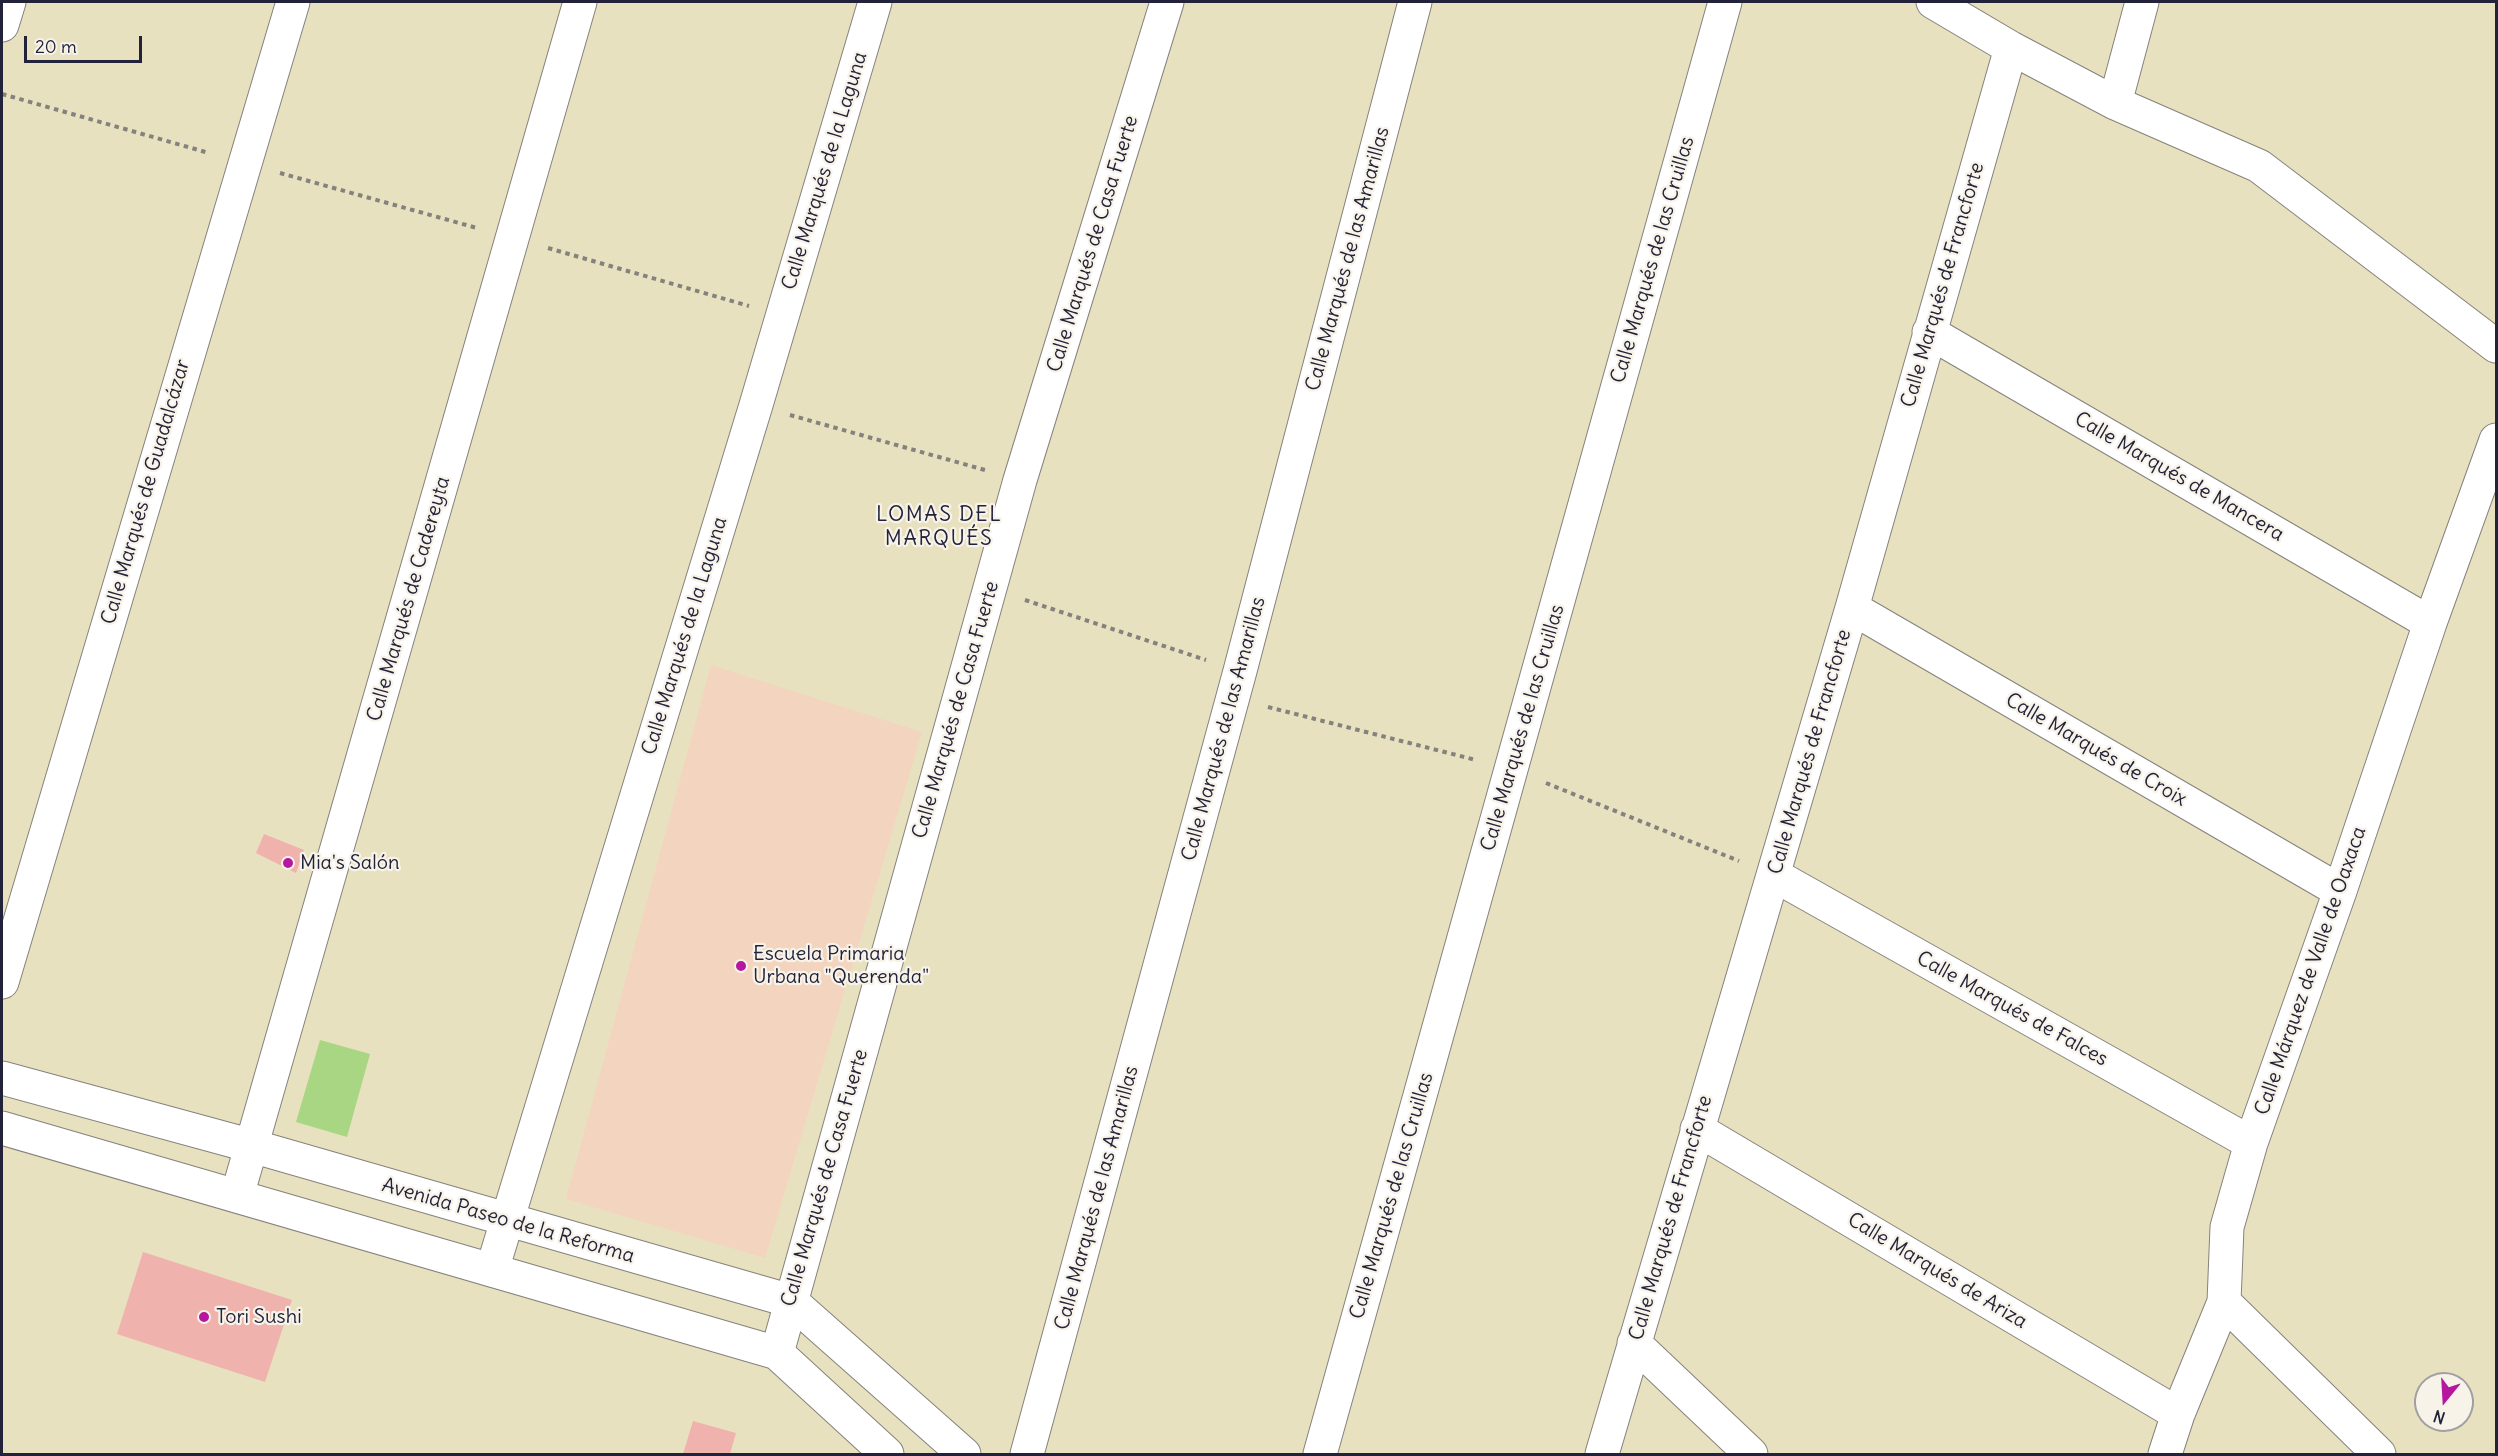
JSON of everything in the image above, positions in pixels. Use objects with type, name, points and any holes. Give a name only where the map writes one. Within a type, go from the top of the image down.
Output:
[{"type":"street","points":[[2,25],[9,2]]},
{"type":"street","name":"Calle Marqués de Guadalcázar","points":[[2,982],[293,2]]},
{"type":"street","name":"Calle Marqués de Cadereyta","points":[[237,1196],[580,2]]},
{"type":"street","name":"Calle Marqués de la Laguna","points":[[492,1270],[756,405],[875,2]]},
{"type":"street","name":"Calle Marqués de Casa Fuerte","points":[[777,1353],[1020,480],[1167,2]]},
{"type":"street","name":"Calle Marqués de las Amarillas","points":[[1027,1455],[1240,671],[1415,2]]},
{"type":"street","name":"Calle Marqués de las Cruillas","points":[[1320,1455],[1725,2]]},
{"type":"street","points":[[1933,2],[2011,48],[2115,103],[2259,166],[2496,346]]},
{"type":"street","points":[[2115,103],[2142,2]]},
{"type":"street","name":"Calle Marqués de Francforte","points":[[1602,1455],[1852,608],[2011,48]]},
{"type":"street","name":"Calle Marqués de Mancera","points":[[1929,332],[2430,622]]},
{"type":"street","name":"Calle Márquez de Valle de Oaxaca","points":[[2224,1302],[2227,1227],[2251,1143],[2340,891],[2430,622],[2496,440]]},
{"type":"street","name":"Calle Marqués de Croix","points":[[1852,608],[2340,891]]},
{"type":"street","name":"Calle Marqués de Falces","points":[[1774,874],[2251,1143]]},
{"type":"street","name":"Avenida Paseo de la Reforma","points":[[2,1078],[252,1146],[791,1301],[964,1455]]},
{"type":"street","points":[[2,1128],[777,1353],[887,1455]]},
{"type":"street","name":"Calle Marqués de Ariza","points":[[1697,1129],[2178,1414]]},
{"type":"street","points":[[2164,1455],[2178,1414],[2224,1302],[2379,1455]]},
{"type":"street","points":[[1634,1343],[1751,1455]]},
{"type":"path","points":[[512,238],[781,315]]},
{"type":"path","points":[[756,405],[1020,480]]},
{"type":"path","points":[[990,588],[1240,671]]},
{"type":"shaded area","name":"Escuela Primaria Urbana \"Querenda\"","points":[[711,665],[922,732],[765,1258],[566,1199]]},
{"type":"green space","points":[[320,1040],[370,1054],[347,1137],[296,1122]]},
{"type":"building","name":"Mia's Salón","points":[[264,834],[304,850],[296,873],[256,853]]},
{"type":"building","name":"Tori Sushi","points":[[143,1252],[292,1300],[265,1382],[117,1334]]},
{"type":"building","points":[[693,1421],[736,1433],[730,1454],[683,1454]]},
{"type":"place","name":"Mia's Salón","points":[[288,863]]},
{"type":"place","name":"Escuela Primaria Urbana \"Querenda\"","points":[[741,966]]},
{"type":"place","name":"Tori Sushi","points":[[204,1317]]},
{"type":"district","name":"LOMAS DEL MARQUÉS","points":[[939,527]]}]
